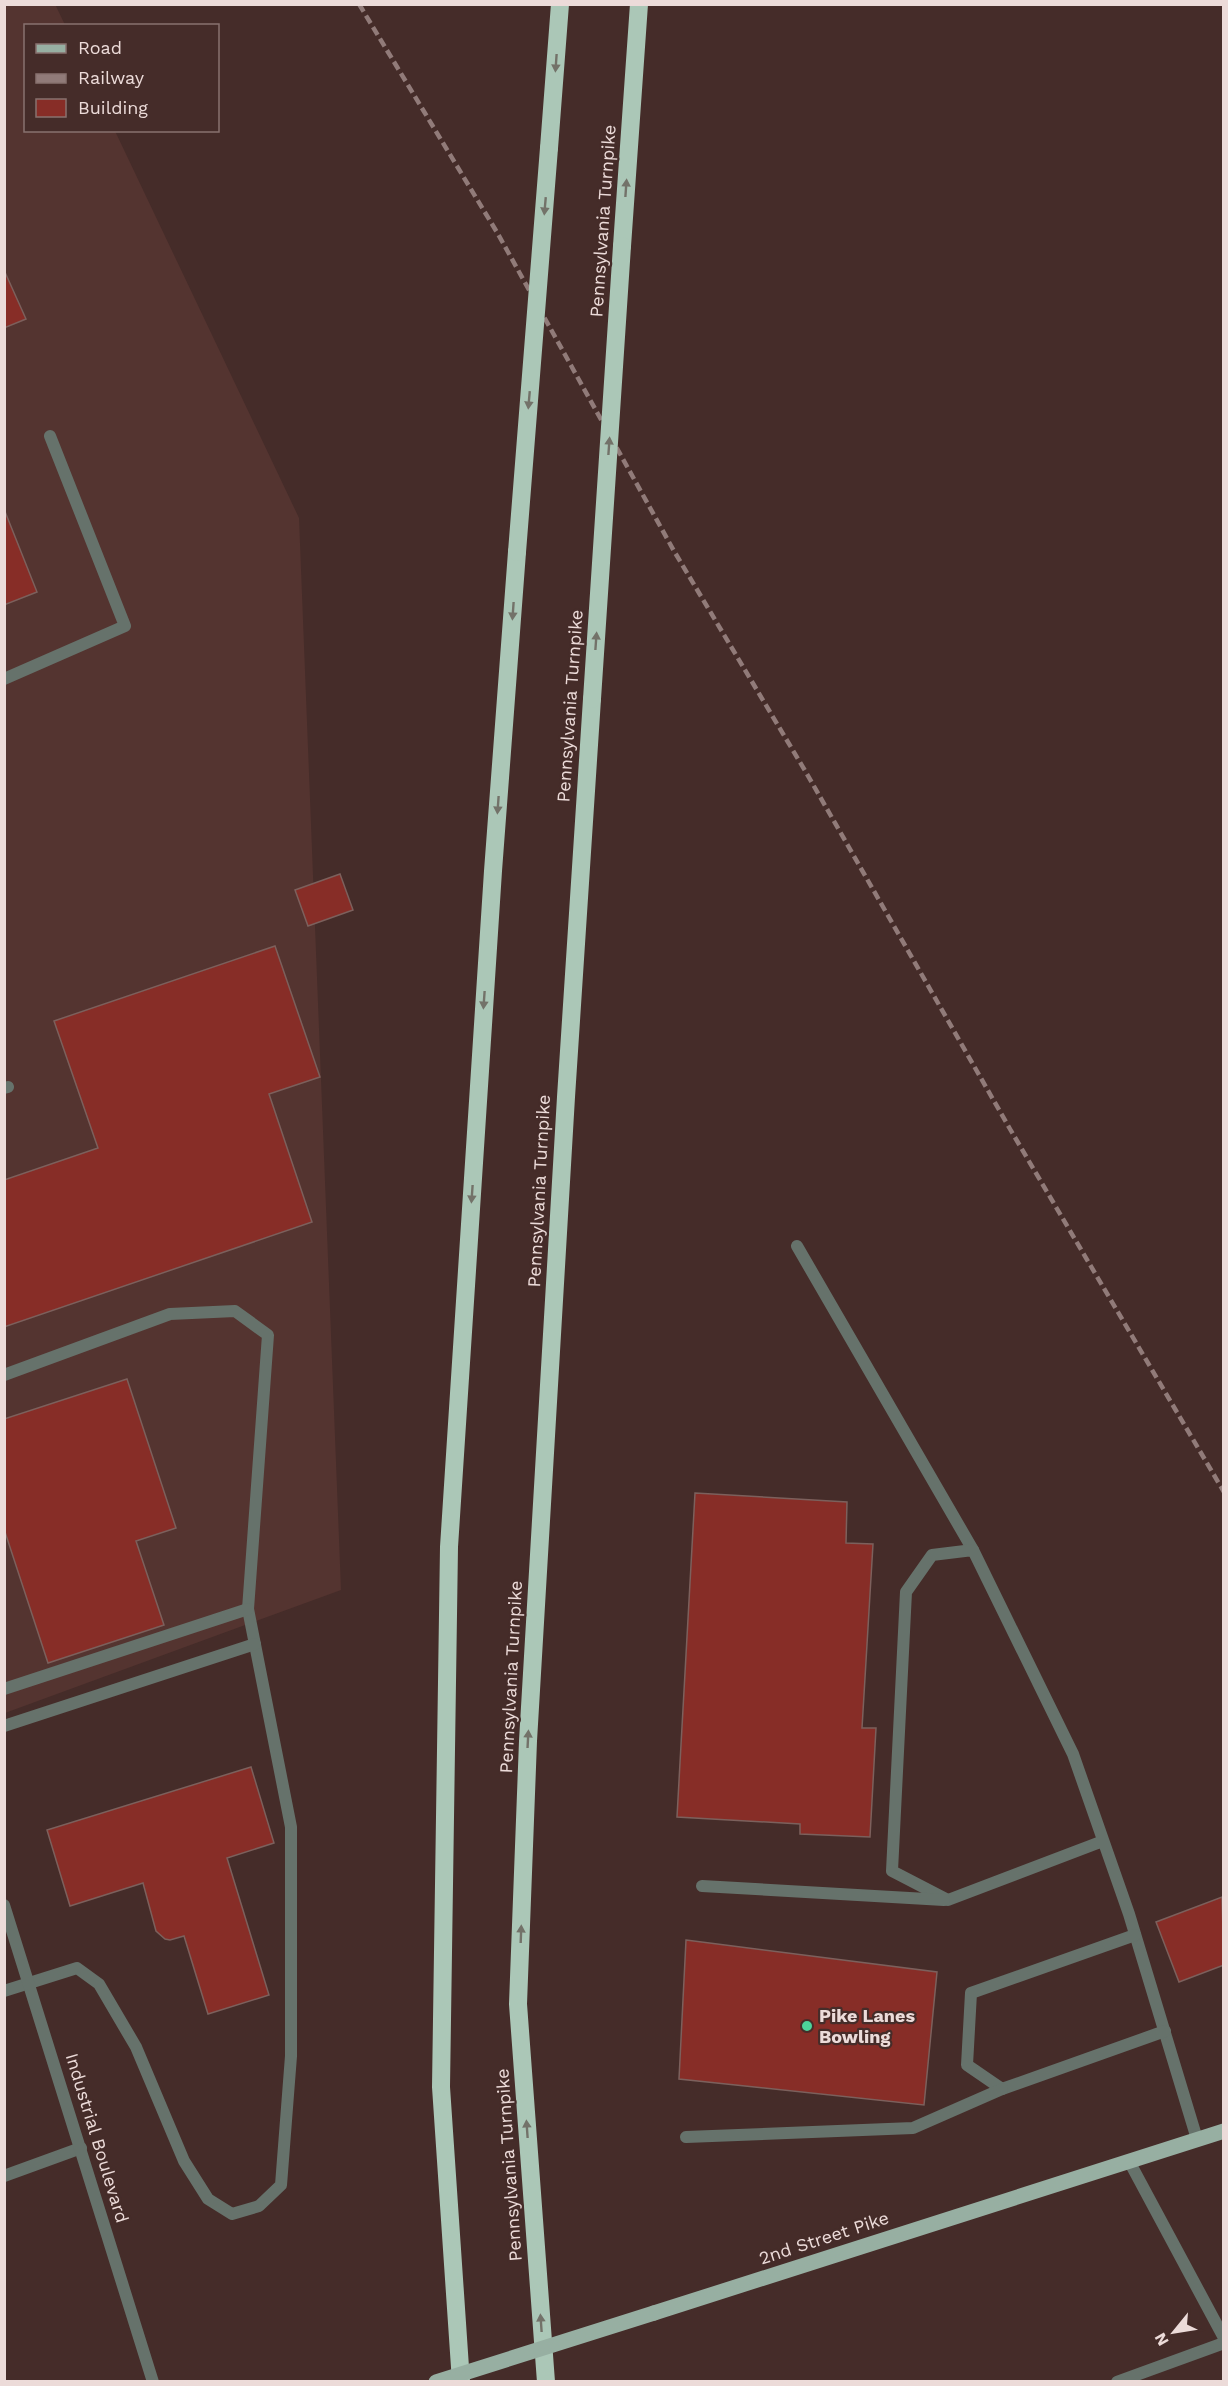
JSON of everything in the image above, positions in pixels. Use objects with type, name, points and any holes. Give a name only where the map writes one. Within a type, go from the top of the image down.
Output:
[{"type":"highway","points":[[461,2382],[441,2087],[449,1546],[493,871],[560,4]]},
{"type":"highway","name":"Pennsylvania Turnpike","points":[[546,2382],[518,2004],[528,1729],[592,699],[639,4]]},
{"type":"main road","name":"2nd Street Pike","points":[[436,2382],[1224,2131]]},
{"type":"street","points":[[4,679],[125,626],[50,436]]},
{"type":"street","points":[[797,1246],[973,1550],[1073,1754],[1135,1935],[1197,2139]]},
{"type":"street","points":[[4,1375],[170,1314],[235,1311],[268,1335],[248,1609],[291,1827],[291,2056],[281,2185],[259,2206],[232,2214],[208,2199],[184,2161],[136,2047],[99,1984],[77,1968],[4,1991]]},
{"type":"street","points":[[948,1900],[892,1871],[906,1592],[932,1555],[973,1550]]},
{"type":"street","points":[[4,1689],[248,1609]]},
{"type":"street","points":[[4,1726],[255,1644]]},
{"type":"street","points":[[702,1886],[948,1900],[1103,1841]]},
{"type":"street","name":"Industrial Boulevard","points":[[4,1905],[153,2382]]},
{"type":"street","points":[[1002,2089],[967,2065],[971,1993],[1135,1935]]},
{"type":"street","points":[[686,2137],[913,2128],[1002,2089],[1165,2031]]},
{"type":"street","points":[[4,2176],[81,2148]]},
{"type":"street","points":[[1128,2161],[1224,2338]]},
{"type":"street","points":[[1117,2382],[1224,2343]]},
{"type":"shaded area","points":[[55,4],[65,24],[24,24],[24,132],[115,132],[299,518],[341,1590],[5,1713],[4,5]]},
{"type":"building","points":[[4,270],[26,319],[4,328]]},
{"type":"building","points":[[4,509],[37,592],[4,605]]},
{"type":"building","points":[[340,874],[353,910],[308,926],[295,890]]},
{"type":"building","points":[[275,946],[320,1077],[269,1094],[312,1222],[4,1327],[4,1180],[98,1148],[54,1021]]},
{"type":"building","points":[[127,1379],[176,1528],[136,1541],[164,1625],[48,1663],[4,1529],[4,1419]]},
{"type":"building","points":[[695,1493],[847,1502],[846,1543],[873,1544],[862,1728],[876,1728],[870,1837],[800,1834],[800,1824],[677,1817]]},
{"type":"building","points":[[251,1767],[274,1843],[227,1858],[269,1995],[208,2014],[184,1936],[170,1940],[165,1939],[156,1931],[143,1883],[70,1906],[47,1830]]},
{"type":"building","points":[[1222,1897],[1224,1965],[1179,1982],[1156,1922]]},
{"type":"building","name":"Pike Lanes Bowling","points":[[686,1940],[937,1972],[924,2105],[679,2079]]},
{"type":"railway","points":[[359,4],[498,234],[674,551],[807,774],[1010,1129],[1224,1492]]},
{"type":"place","name":"Pike Lanes Bowling","points":[[807,2026]]}]
